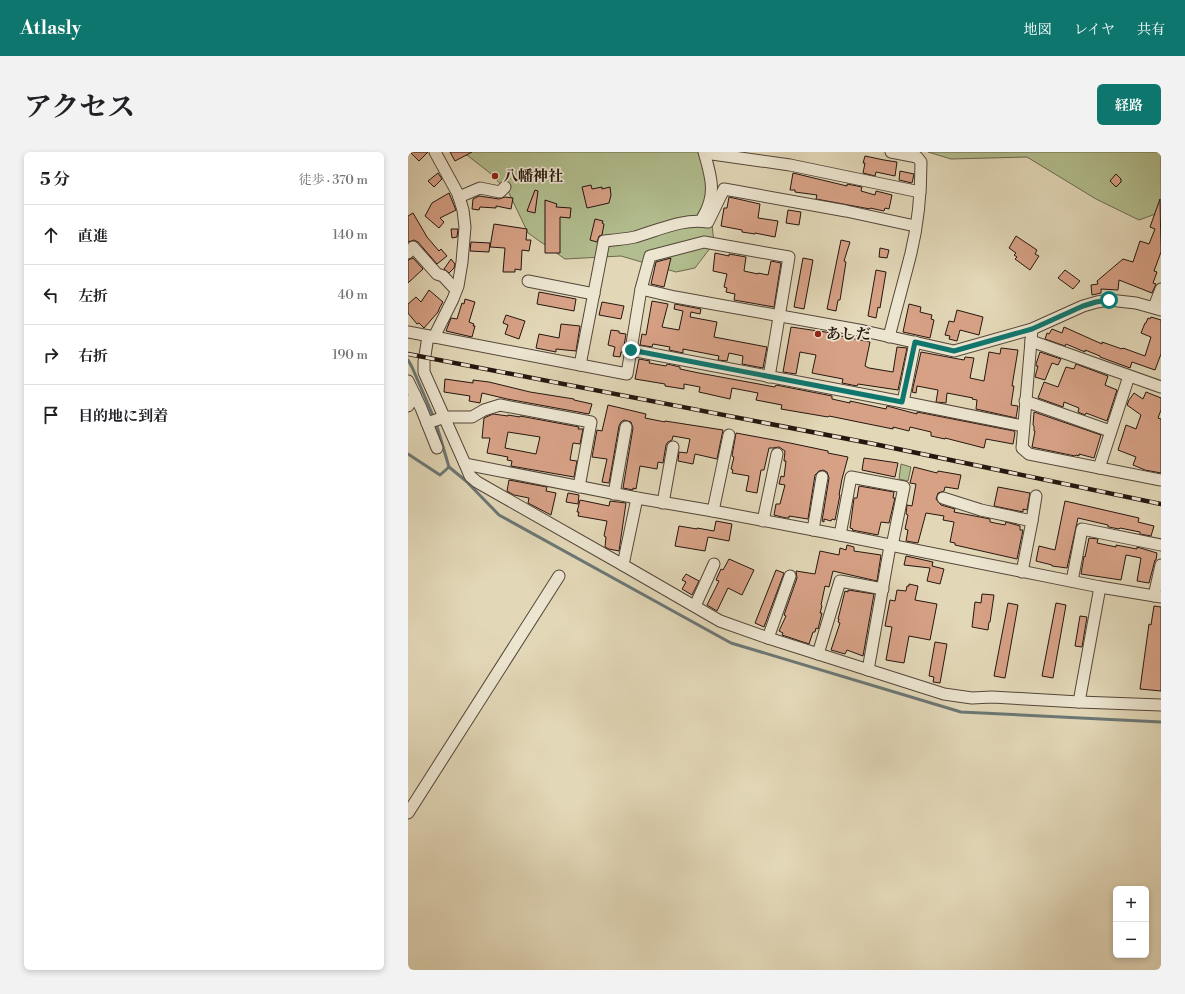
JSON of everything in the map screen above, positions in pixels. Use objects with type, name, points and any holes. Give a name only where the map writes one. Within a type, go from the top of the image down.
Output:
[{"type":"street","points":[[435,152],[453,183],[459,197],[464,215],[465,227],[462,262],[456,290],[431,337],[424,362],[424,372],[436,420],[437,448]]},
{"type":"street","points":[[889,337],[911,252],[920,192],[921,162],[917,157],[891,152]]},
{"type":"street","points":[[700,221],[708,209],[712,194],[710,172],[704,153],[790,165],[920,192]]},
{"type":"street","points":[[459,197],[480,188],[500,192],[505,187]]},
{"type":"street","points":[[580,366],[604,241],[633,237],[683,222],[708,222],[724,189],[846,211],[915,226]]},
{"type":"street","points":[[409,333],[626,374],[641,290],[650,256],[704,242],[789,257],[769,377]]},
{"type":"street","points":[[408,253],[413,248],[437,274],[443,276],[456,290]]},
{"type":"street","points":[[528,281],[594,294]]},
{"type":"street","points":[[641,290],[780,315],[954,351],[1032,329],[1083,306],[1096,302],[1109,300],[1158,309],[1161,289]]},
{"type":"street","points":[[1032,329],[1022,448],[1029,454],[1161,480]]},
{"type":"street","points":[[1031,341],[1161,387]]},
{"type":"street","points":[[902,402],[915,342]]},
{"type":"street","points":[[631,350],[1023,426]]},
{"type":"street","points":[[1099,468],[1129,376]]},
{"type":"street","points":[[408,381],[415,396],[436,420],[465,464],[470,476],[477,482],[623,564],[720,621],[768,638],[944,694],[972,698],[992,697],[1161,705]]},
{"type":"street","points":[[408,406],[415,396]]},
{"type":"street","points":[[1025,401],[1110,431]]},
{"type":"street","points":[[436,420],[472,417],[484,410],[500,405],[591,422],[579,487]]},
{"type":"street","points":[[614,494],[626,427]]},
{"type":"street","points":[[713,511],[729,434]]},
{"type":"street","points":[[663,503],[673,447]]},
{"type":"street","points":[[764,521],[777,454]]},
{"type":"street","points":[[465,464],[614,494],[840,535],[1100,587],[1158,596],[1161,565]]},
{"type":"street","points":[[813,530],[822,477]]},
{"type":"street","points":[[840,535],[851,477],[904,487],[891,546],[868,670]]},
{"type":"street","points":[[1022,572],[1036,496]]},
{"type":"street","points":[[623,564],[637,498]]},
{"type":"street","points":[[943,498],[981,510],[1032,521]]},
{"type":"street","points":[[1072,581],[1082,529],[1161,545]]},
{"type":"street","points":[[695,606],[714,564]]},
{"type":"street","points":[[408,813],[559,576]]},
{"type":"street","points":[[768,638],[790,576]]},
{"type":"street","points":[[818,654],[840,581],[883,589]]},
{"type":"street","points":[[1079,702],[1100,587]]},
{"type":"green space","points":[[463,152],[714,152],[707,177],[714,243],[695,268],[676,272],[621,256],[565,259],[528,233],[509,193],[490,173]]},
{"type":"green space","points":[[928,152],[1161,152],[1161,212],[1139,220],[1096,199],[1027,157],[951,159]]},
{"type":"green space","points":[[901,464],[911,467],[908,481],[899,479]]},
{"type":"building","points":[[410,152],[428,152],[419,161]]},
{"type":"building","points":[[450,152],[472,152],[455,161]]},
{"type":"building","points":[[865,156],[897,162],[895,176],[876,172],[875,176],[863,173]]},
{"type":"building","points":[[900,171],[914,174],[912,183],[899,180]]},
{"type":"building","points":[[438,173],[442,179],[434,187],[428,181]]},
{"type":"building","points":[[793,173],[847,186],[847,184],[862,187],[861,191],[875,195],[876,191],[892,195],[889,209],[885,208],[884,211],[870,209],[816,199],[817,195],[795,192],[795,190],[790,190]]},
{"type":"building","points":[[1116,174],[1121,179],[1121,182],[1116,187],[1110,181]]},
{"type":"building","points":[[591,185],[592,189],[610,187],[611,195],[609,203],[587,208],[582,187]]},
{"type":"building","points":[[535,190],[538,191],[535,213],[527,211]]},
{"type":"building","points":[[449,193],[456,210],[440,218],[444,222],[439,228],[425,216],[432,203]]},
{"type":"building","points":[[479,196],[499,199],[505,197],[513,198],[511,209],[496,206],[496,208],[480,207],[479,210],[472,209],[473,199]]},
{"type":"building","points":[[729,197],[760,204],[758,218],[778,221],[775,237],[742,232],[742,230],[721,226],[724,208],[727,208]]},
{"type":"building","points":[[1160,199],[1161,252],[1154,271],[1157,272],[1153,283],[1156,284],[1152,293],[1119,280],[1118,290],[1101,289],[1101,293],[1092,295],[1091,285],[1098,284],[1097,281],[1123,259],[1133,262],[1140,241],[1149,244],[1155,229],[1150,227]]},
{"type":"building","points":[[545,200],[557,204],[556,207],[571,208],[570,218],[560,217],[560,253],[545,253]]},
{"type":"building","points":[[788,210],[801,212],[799,225],[786,223]]},
{"type":"building","points":[[413,213],[427,237],[439,251],[441,249],[447,256],[437,264],[418,242],[414,240],[408,242],[408,216]]},
{"type":"building","points":[[595,219],[603,221],[602,223],[604,224],[602,235],[599,236],[597,242],[590,240]]},
{"type":"building","points":[[494,224],[527,229],[526,240],[531,240],[529,251],[522,250],[521,270],[515,269],[515,272],[503,272],[505,248],[490,247]]},
{"type":"building","points":[[451,229],[458,229],[457,237],[452,238]]},
{"type":"building","points":[[1016,236],[1037,250],[1035,254],[1039,256],[1030,270],[1015,259],[1017,257],[1014,255],[1016,253],[1009,248]]},
{"type":"building","points":[[841,240],[850,242],[844,261],[846,262],[840,300],[838,300],[836,311],[827,309]]},
{"type":"building","points":[[471,242],[490,243],[489,252],[470,251]]},
{"type":"building","points":[[880,248],[889,250],[887,258],[879,257]]},
{"type":"building","points":[[715,253],[746,257],[744,271],[758,274],[768,275],[771,261],[781,263],[774,307],[734,300],[735,294],[726,292],[727,288],[724,287],[727,274],[713,271]]},
{"type":"building","points":[[413,258],[423,269],[408,283],[408,260]]},
{"type":"building","points":[[671,258],[664,287],[651,284],[656,262]]},
{"type":"building","points":[[803,258],[813,260],[804,309],[794,307]]},
{"type":"building","points":[[451,259],[455,264],[454,268],[449,273],[444,269]]},
{"type":"building","points":[[876,270],[886,272],[880,308],[878,307],[876,318],[868,316]]},
{"type":"building","points":[[1065,270],[1080,281],[1073,289],[1058,278]]},
{"type":"building","points":[[429,290],[443,302],[438,312],[424,328],[419,323],[417,324],[408,313],[408,304],[416,297],[421,302]]},
{"type":"building","points":[[539,292],[576,299],[574,311],[537,304]]},
{"type":"building","points":[[465,299],[475,302],[469,322],[475,326],[472,337],[446,331],[451,318],[457,319],[462,303],[464,304]]},
{"type":"building","points":[[652,301],[668,304],[662,327],[679,330],[683,311],[674,309],[675,304],[701,309],[700,314],[691,312],[690,317],[717,322],[714,337],[767,347],[763,368],[742,364],[743,356],[729,353],[727,361],[718,360],[719,356],[683,349],[683,353],[669,350],[670,347],[653,344],[652,347],[640,345],[642,334],[646,335]]},
{"type":"building","points":[[602,302],[624,306],[621,319],[599,315]]},
{"type":"building","points":[[909,304],[921,307],[920,312],[932,315],[931,319],[934,320],[930,338],[903,332]]},
{"type":"building","points":[[957,310],[983,317],[979,335],[960,330],[957,341],[949,339],[950,336],[945,335],[949,321],[954,322]]},
{"type":"building","points":[[506,315],[525,321],[519,339],[505,334],[508,325],[503,323]]},
{"type":"building","points":[[1151,317],[1161,320],[1161,354],[1155,370],[1132,362],[1130,368],[1085,350],[1085,352],[1066,344],[1065,346],[1045,339],[1047,333],[1049,334],[1052,329],[1062,333],[1064,327],[1102,344],[1102,342],[1145,356],[1151,337],[1141,333],[1148,318],[1150,319]]},
{"type":"building","points":[[561,324],[580,326],[576,351],[556,349],[556,352],[536,348],[539,334],[559,338]]},
{"type":"building","points":[[791,327],[832,333],[831,334],[870,342],[865,366],[869,368],[893,372],[897,347],[907,348],[898,390],[858,384],[857,386],[842,383],[843,379],[812,373],[816,355],[800,352],[796,374],[783,372]]},
{"type":"building","points":[[611,330],[626,334],[623,352],[621,352],[620,357],[613,356],[615,347],[608,345]]},
{"type":"building","points":[[1001,348],[1018,350],[1012,386],[1014,386],[1011,405],[1018,406],[1016,418],[976,409],[977,400],[972,399],[973,398],[947,393],[946,403],[936,402],[938,390],[917,386],[916,393],[912,392],[921,352],[964,360],[965,357],[974,358],[970,378],[984,381],[989,352],[1000,354]]},
{"type":"building","points":[[1040,352],[1061,359],[1058,365],[1052,363],[1045,380],[1035,377],[1038,366],[1036,366],[1036,364]]},
{"type":"building","points":[[639,359],[650,361],[649,363],[666,366],[667,364],[680,367],[680,369],[699,373],[775,387],[776,385],[832,396],[832,399],[850,403],[850,401],[886,409],[887,406],[917,414],[917,412],[1014,431],[1013,444],[986,439],[984,448],[931,436],[931,432],[910,427],[909,431],[893,427],[893,429],[829,416],[781,409],[782,405],[756,400],[758,393],[732,388],[730,399],[699,392],[700,387],[684,384],[684,389],[665,386],[665,384],[635,379]]},
{"type":"building","points":[[1076,364],[1108,376],[1105,385],[1117,390],[1107,421],[1086,413],[1085,415],[1078,412],[1079,408],[1064,402],[1063,407],[1038,398],[1044,382],[1058,387],[1066,367],[1074,369]]},
{"type":"building","points":[[445,379],[473,383],[473,380],[489,382],[530,392],[574,399],[592,404],[589,414],[482,393],[480,403],[469,401],[470,396],[444,392]]},
{"type":"building","points":[[1146,392],[1161,398],[1161,410],[1158,418],[1161,419],[1161,473],[1145,470],[1133,465],[1136,457],[1118,450],[1126,425],[1136,429],[1141,415],[1127,405],[1129,400],[1134,393],[1143,399]]},
{"type":"building","points":[[608,405],[646,414],[645,418],[723,430],[717,459],[695,454],[693,464],[678,461],[679,452],[687,453],[690,439],[673,436],[672,440],[666,445],[663,463],[658,462],[657,469],[640,466],[636,489],[633,488],[633,490],[623,488],[633,428],[631,422],[624,420],[619,426],[609,483],[602,482],[607,459],[592,457],[597,430],[602,431]]},
{"type":"building","points":[[1034,412],[1101,435],[1094,458],[1079,454],[1079,456],[1075,456],[1032,447],[1035,431],[1033,425]]},
{"type":"building","points":[[493,414],[520,416],[583,429],[580,444],[573,443],[570,460],[577,461],[574,477],[511,466],[512,461],[507,460],[508,457],[487,453],[490,438],[482,438],[484,418]],"holes":[[[508,432],[540,437],[536,454],[505,448]]]},
{"type":"building","points":[[736,433],[828,451],[828,453],[848,457],[842,479],[835,520],[832,519],[831,521],[824,519],[824,522],[822,521],[829,478],[827,472],[823,470],[819,471],[815,475],[808,519],[789,516],[789,518],[786,518],[774,515],[776,504],[780,504],[785,485],[779,484],[781,476],[784,477],[786,461],[784,461],[785,451],[779,447],[769,448],[764,470],[761,470],[757,493],[746,491],[749,476],[732,473],[733,470],[731,469],[734,457],[732,456]]},
{"type":"building","points":[[864,458],[898,463],[895,477],[862,470]]},
{"type":"building","points":[[914,467],[937,473],[938,471],[961,475],[958,489],[945,487],[944,491],[938,493],[936,499],[941,505],[955,509],[954,512],[990,519],[990,522],[1005,525],[1006,522],[1020,526],[1020,530],[1023,530],[1017,559],[955,545],[955,543],[950,542],[954,522],[943,520],[944,516],[926,513],[918,543],[906,541],[908,530],[905,529],[908,515],[906,514],[907,505],[912,506],[916,484],[910,483]]},
{"type":"building","points":[[509,480],[547,487],[546,491],[556,493],[551,515],[528,503],[529,498],[514,495],[507,491]]},
{"type":"building","points":[[859,486],[894,492],[893,498],[895,498],[889,523],[881,522],[878,535],[852,530],[853,529],[850,528],[854,498],[857,498]]},
{"type":"building","points":[[998,487],[1030,493],[1027,510],[1023,509],[1023,512],[994,506]]},
{"type":"building","points":[[568,493],[579,495],[578,504],[566,502]]},
{"type":"building","points":[[580,500],[609,506],[610,501],[626,503],[619,551],[605,547],[606,537],[604,536],[607,521],[578,516],[579,512],[577,512]]},
{"type":"building","points":[[1065,501],[1139,518],[1138,522],[1154,526],[1151,536],[1140,534],[1140,532],[1108,527],[1108,525],[1078,518],[1067,568],[1052,566],[1036,561],[1039,546],[1055,550]]},
{"type":"building","points":[[716,521],[732,524],[729,541],[708,537],[705,551],[675,546],[679,526],[714,531]]},
{"type":"building","points":[[1089,538],[1098,539],[1097,543],[1116,547],[1116,545],[1137,549],[1137,547],[1157,553],[1149,583],[1137,581],[1141,558],[1126,555],[1121,580],[1081,574]]},
{"type":"building","points":[[847,545],[854,547],[854,551],[881,555],[877,581],[833,571],[829,587],[825,586],[820,613],[822,613],[818,629],[816,628],[815,632],[813,632],[809,644],[782,635],[783,633],[779,631],[786,616],[784,615],[797,578],[796,571],[815,574],[820,551],[839,555],[840,548],[846,550]]},
{"type":"building","points":[[906,556],[933,562],[932,566],[944,569],[940,584],[927,581],[930,568],[904,565]]},
{"type":"building","points":[[729,559],[754,570],[742,595],[728,588],[717,611],[707,605],[719,581],[716,580],[721,569],[723,570]]},
{"type":"building","points":[[776,570],[784,573],[764,627],[755,623]]},
{"type":"building","points":[[686,574],[699,581],[692,595],[682,589],[686,582],[682,580]]},
{"type":"building","points":[[909,584],[918,586],[915,600],[937,604],[930,640],[909,636],[904,663],[886,660],[892,627],[885,626],[890,600],[895,601],[897,590],[906,591]]},
{"type":"building","points":[[848,590],[874,594],[863,656],[847,650],[845,654],[831,650],[840,623],[838,622],[838,619],[845,591],[848,592]]},
{"type":"building","points":[[982,594],[994,595],[988,630],[972,627],[975,602],[981,603]]},
{"type":"building","points":[[1008,603],[1018,605],[1005,678],[994,676]]},
{"type":"building","points":[[1056,603],[1066,605],[1053,678],[1042,676]]},
{"type":"building","points":[[1154,606],[1161,607],[1161,691],[1140,689],[1149,624],[1151,625]]},
{"type":"building","points":[[1080,616],[1087,617],[1082,647],[1075,646]]},
{"type":"building","points":[[935,642],[947,644],[940,683],[933,682],[934,677],[929,676]]},
{"type":"waterway","points":[[408,360],[434,418]]},
{"type":"waterway","points":[[436,423],[449,467],[466,481],[499,515],[731,643],[961,712],[1161,722]]},
{"type":"waterway","points":[[408,454],[440,475],[449,467]]},
{"type":"railway","points":[[408,354],[874,444],[1161,504]]},
{"type":"place","name":"八幡神社","points":[[495,176]]},
{"type":"place","name":"あしだ","points":[[818,334]]},
{"type":"route","points":[[631,350],[902,402],[915,342],[954,351],[1032,329],[1083,306],[1109,300]]}]
